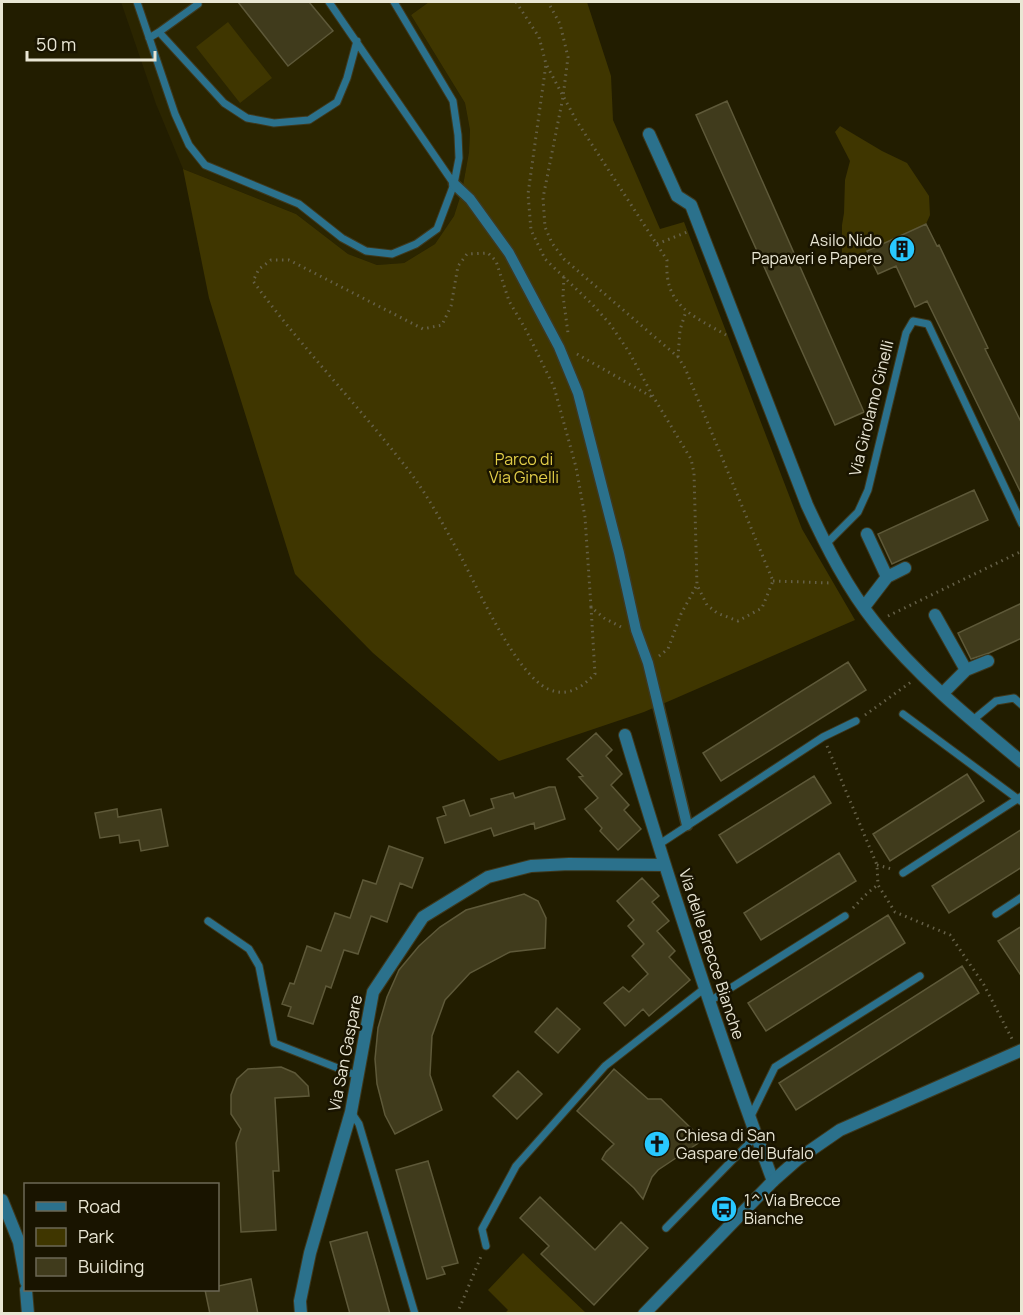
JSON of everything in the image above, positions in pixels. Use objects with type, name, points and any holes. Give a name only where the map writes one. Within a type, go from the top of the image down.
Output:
[{"type":"street","points":[[649,134],[677,196],[692,205],[807,505],[825,544],[848,583],[875,623],[921,675],[1022,762]]},
{"type":"street","points":[[454,184],[470,199],[509,254],[559,347],[578,393],[636,630],[648,663],[687,825]]},
{"type":"street","points":[[867,534],[887,577]]},
{"type":"street","points":[[864,607],[887,577],[905,568]]},
{"type":"street","points":[[935,615],[966,670]]},
{"type":"street","points":[[943,693],[966,670],[988,661]]},
{"type":"street","name":"Via delle Brecce Bianche","points":[[625,735],[705,988],[773,1181]]},
{"type":"street","name":"Via San Gaspare","points":[[301,1314],[300,1301],[310,1253],[351,1112],[373,992],[423,917],[488,877],[531,867],[569,864],[665,865]]},
{"type":"street","points":[[645,1314],[773,1181],[798,1159],[840,1130],[1020,1051]]},
{"type":"street","points":[[2,1200],[19,1242],[24,1271]]},
{"type":"street","points":[[26,1291],[28,1314]]},
{"type":"lane","points":[[137,2],[175,114],[189,145],[205,165],[298,204],[342,238],[366,251],[392,254],[416,244],[437,229],[454,184],[459,158],[453,101],[394,2]]},
{"type":"lane","points":[[329,2],[454,184]]},
{"type":"lane","points":[[149,38],[198,4]]},
{"type":"lane","points":[[159,32],[224,103],[246,118],[274,123],[309,120],[337,102],[347,78],[357,41]]},
{"type":"lane","name":"Via Girolamo Ginelli","points":[[825,544],[858,512],[868,490],[906,333],[913,321],[928,324],[1022,524]]},
{"type":"lane","points":[[973,720],[996,701],[1014,698],[1022,705]]},
{"type":"lane","points":[[903,714],[1020,799],[903,873]]},
{"type":"lane","points":[[658,845],[823,737],[856,721]]},
{"type":"lane","points":[[996,914],[1022,897]]},
{"type":"lane","points":[[710,1001],[845,916]]},
{"type":"lane","points":[[208,921],[249,949],[259,966],[274,1042],[358,1076]]},
{"type":"lane","points":[[750,1118],[775,1067],[920,976]]},
{"type":"lane","points":[[486,1246],[482,1229],[516,1166],[605,1066],[705,988]]},
{"type":"lane","points":[[351,1112],[359,1124],[415,1314]]},
{"type":"lane","points":[[666,1228],[756,1136]]},
{"type":"path","points":[[516,2],[539,37],[546,64],[563,97],[667,260],[666,274],[670,292],[686,311],[747,347]]},
{"type":"path","points":[[546,64],[528,194],[531,230],[544,259],[610,324],[692,459],[697,585],[707,605],[717,613],[738,621],[762,608],[773,581],[694,389],[678,357],[564,259],[552,243],[545,227],[543,198],[563,97],[568,57],[560,24],[548,2]]},
{"type":"path","points":[[657,244],[700,227]]},
{"type":"path","points":[[591,607],[595,674],[581,688],[565,692],[548,689],[530,674],[511,648],[442,523],[410,472],[253,281],[259,269],[271,260],[289,260],[423,328],[442,325],[451,306],[458,266],[467,254],[488,253],[496,261],[508,300],[526,330],[554,387],[576,467],[585,518],[591,607],[615,625],[636,630]]},
{"type":"path","points":[[564,277],[563,296],[571,350]]},
{"type":"path","points":[[678,357],[680,330],[686,311]]},
{"type":"path","points":[[559,347],[571,350],[654,398]]},
{"type":"path","points":[[875,623],[1022,551]]},
{"type":"path","points":[[773,581],[848,583]]},
{"type":"path","points":[[648,663],[668,649],[681,614],[697,585]]},
{"type":"path","points":[[856,721],[921,675]]},
{"type":"path","points":[[823,737],[877,865],[878,885],[895,912],[950,934],[984,985],[1020,1051]]},
{"type":"path","points":[[877,865],[903,873]]},
{"type":"path","points":[[856,905],[864,894],[878,885]]},
{"type":"path","points":[[457,1314],[486,1246]]},
{"type":"shaded area","points":[[121,2],[429,2],[411,15],[465,103],[470,130],[469,152],[462,191],[454,216],[435,244],[404,263],[377,265],[348,254],[296,214],[183,169],[156,104]]},
{"type":"green space","name":"Parco di Via Ginelli","points":[[429,2],[587,2],[611,76],[613,120],[660,229],[684,222],[802,529],[855,620],[644,712],[499,761],[373,653],[295,574],[209,298],[183,169],[296,214],[348,254],[377,265],[404,263],[435,244],[454,216],[462,191],[469,152],[470,130],[465,103],[411,15]]},
{"type":"green space","points":[[228,22],[272,78],[240,103],[196,47]]},
{"type":"green space","points":[[840,126],[907,163],[929,196],[930,215],[926,224],[842,263],[845,180],[850,161],[835,132]]},
{"type":"green space","points":[[523,1253],[586,1313],[505,1313],[508,1310],[488,1290]]},
{"type":"building","points":[[238,2],[309,2],[333,31],[288,66]]},
{"type":"building","points":[[727,101],[864,412],[835,425],[696,115]]},
{"type":"building","points":[[926,224],[937,246],[939,245],[988,348],[985,349],[1022,424],[1022,495],[927,301],[915,307],[896,266],[878,274],[867,251]]},
{"type":"building","points":[[974,490],[988,520],[892,564],[878,534]]},
{"type":"building","points":[[1022,603],[1022,638],[971,659],[958,633]]},
{"type":"building","points":[[848,662],[866,690],[721,781],[703,753]]},
{"type":"building","points":[[596,733],[612,750],[606,756],[622,774],[611,785],[629,805],[624,810],[641,829],[618,850],[600,831],[602,828],[585,809],[598,798],[579,777],[583,776],[567,759]]},
{"type":"building","points":[[967,774],[984,801],[890,861],[873,834]]},
{"type":"building","points":[[814,776],[831,803],[737,863],[719,835]]},
{"type":"building","points":[[555,787],[565,819],[535,829],[534,823],[494,836],[491,828],[445,843],[437,818],[446,815],[443,807],[464,800],[470,816],[494,808],[491,799],[513,793],[515,798]]},
{"type":"building","points":[[117,809],[118,817],[161,809],[168,846],[141,851],[139,840],[120,843],[119,835],[100,838],[95,813]]},
{"type":"building","points":[[1022,829],[1022,867],[949,913],[932,886]]},
{"type":"building","points":[[389,846],[423,858],[412,888],[400,883],[387,922],[371,916],[358,954],[344,950],[331,988],[326,986],[313,1024],[288,1016],[291,1007],[282,1004],[290,983],[294,984],[307,946],[321,951],[335,913],[350,918],[363,880],[376,884]]},
{"type":"building","points":[[839,853],[856,881],[761,940],[744,913]]},
{"type":"building","points":[[642,878],[659,896],[652,902],[669,921],[657,931],[675,951],[669,957],[690,980],[649,1016],[643,1009],[625,1026],[604,1003],[623,987],[629,992],[648,974],[632,956],[644,944],[628,926],[634,920],[617,901]]},
{"type":"building","points":[[524,894],[538,901],[546,918],[545,948],[510,952],[470,973],[445,1000],[432,1036],[430,1075],[442,1110],[395,1134],[385,1115],[377,1084],[375,1059],[378,1028],[387,997],[399,970],[419,946],[440,927],[466,910]]},
{"type":"building","points":[[888,915],[905,943],[766,1031],[748,1003]]},
{"type":"building","points":[[1022,926],[1022,977],[998,941]]},
{"type":"building","points":[[962,966],[979,993],[796,1110],[779,1083]]},
{"type":"building","points":[[557,1008],[580,1029],[558,1053],[535,1032]]},
{"type":"building","points":[[281,1067],[295,1073],[308,1086],[309,1096],[275,1098],[279,1171],[273,1171],[276,1230],[241,1232],[236,1143],[241,1129],[231,1114],[231,1095],[237,1079],[248,1069]]},
{"type":"building","points":[[614,1069],[648,1099],[661,1099],[703,1140],[658,1170],[652,1177],[643,1199],[602,1159],[614,1144],[577,1111]]},
{"type":"building","points":[[518,1071],[542,1094],[517,1119],[493,1096]]},
{"type":"building","points":[[428,1161],[458,1263],[442,1267],[445,1274],[427,1279],[396,1170]]},
{"type":"building","points":[[540,1197],[595,1250],[621,1222],[648,1248],[594,1305],[541,1254],[549,1246],[520,1218]]},
{"type":"building","points":[[367,1232],[390,1314],[350,1314],[330,1242]]},
{"type":"building","points":[[251,1279],[258,1314],[210,1314],[205,1291],[219,1291],[219,1286]]},
{"type":"place","name":"Asilo Nido Papaveri e Papere","points":[[902,249]]},
{"type":"place","name":"Chiesa di San Gaspare del Bufalo","points":[[657,1144]]},
{"type":"place","name":"1^ Via Brecce Bianche","points":[[724,1209]]}]
